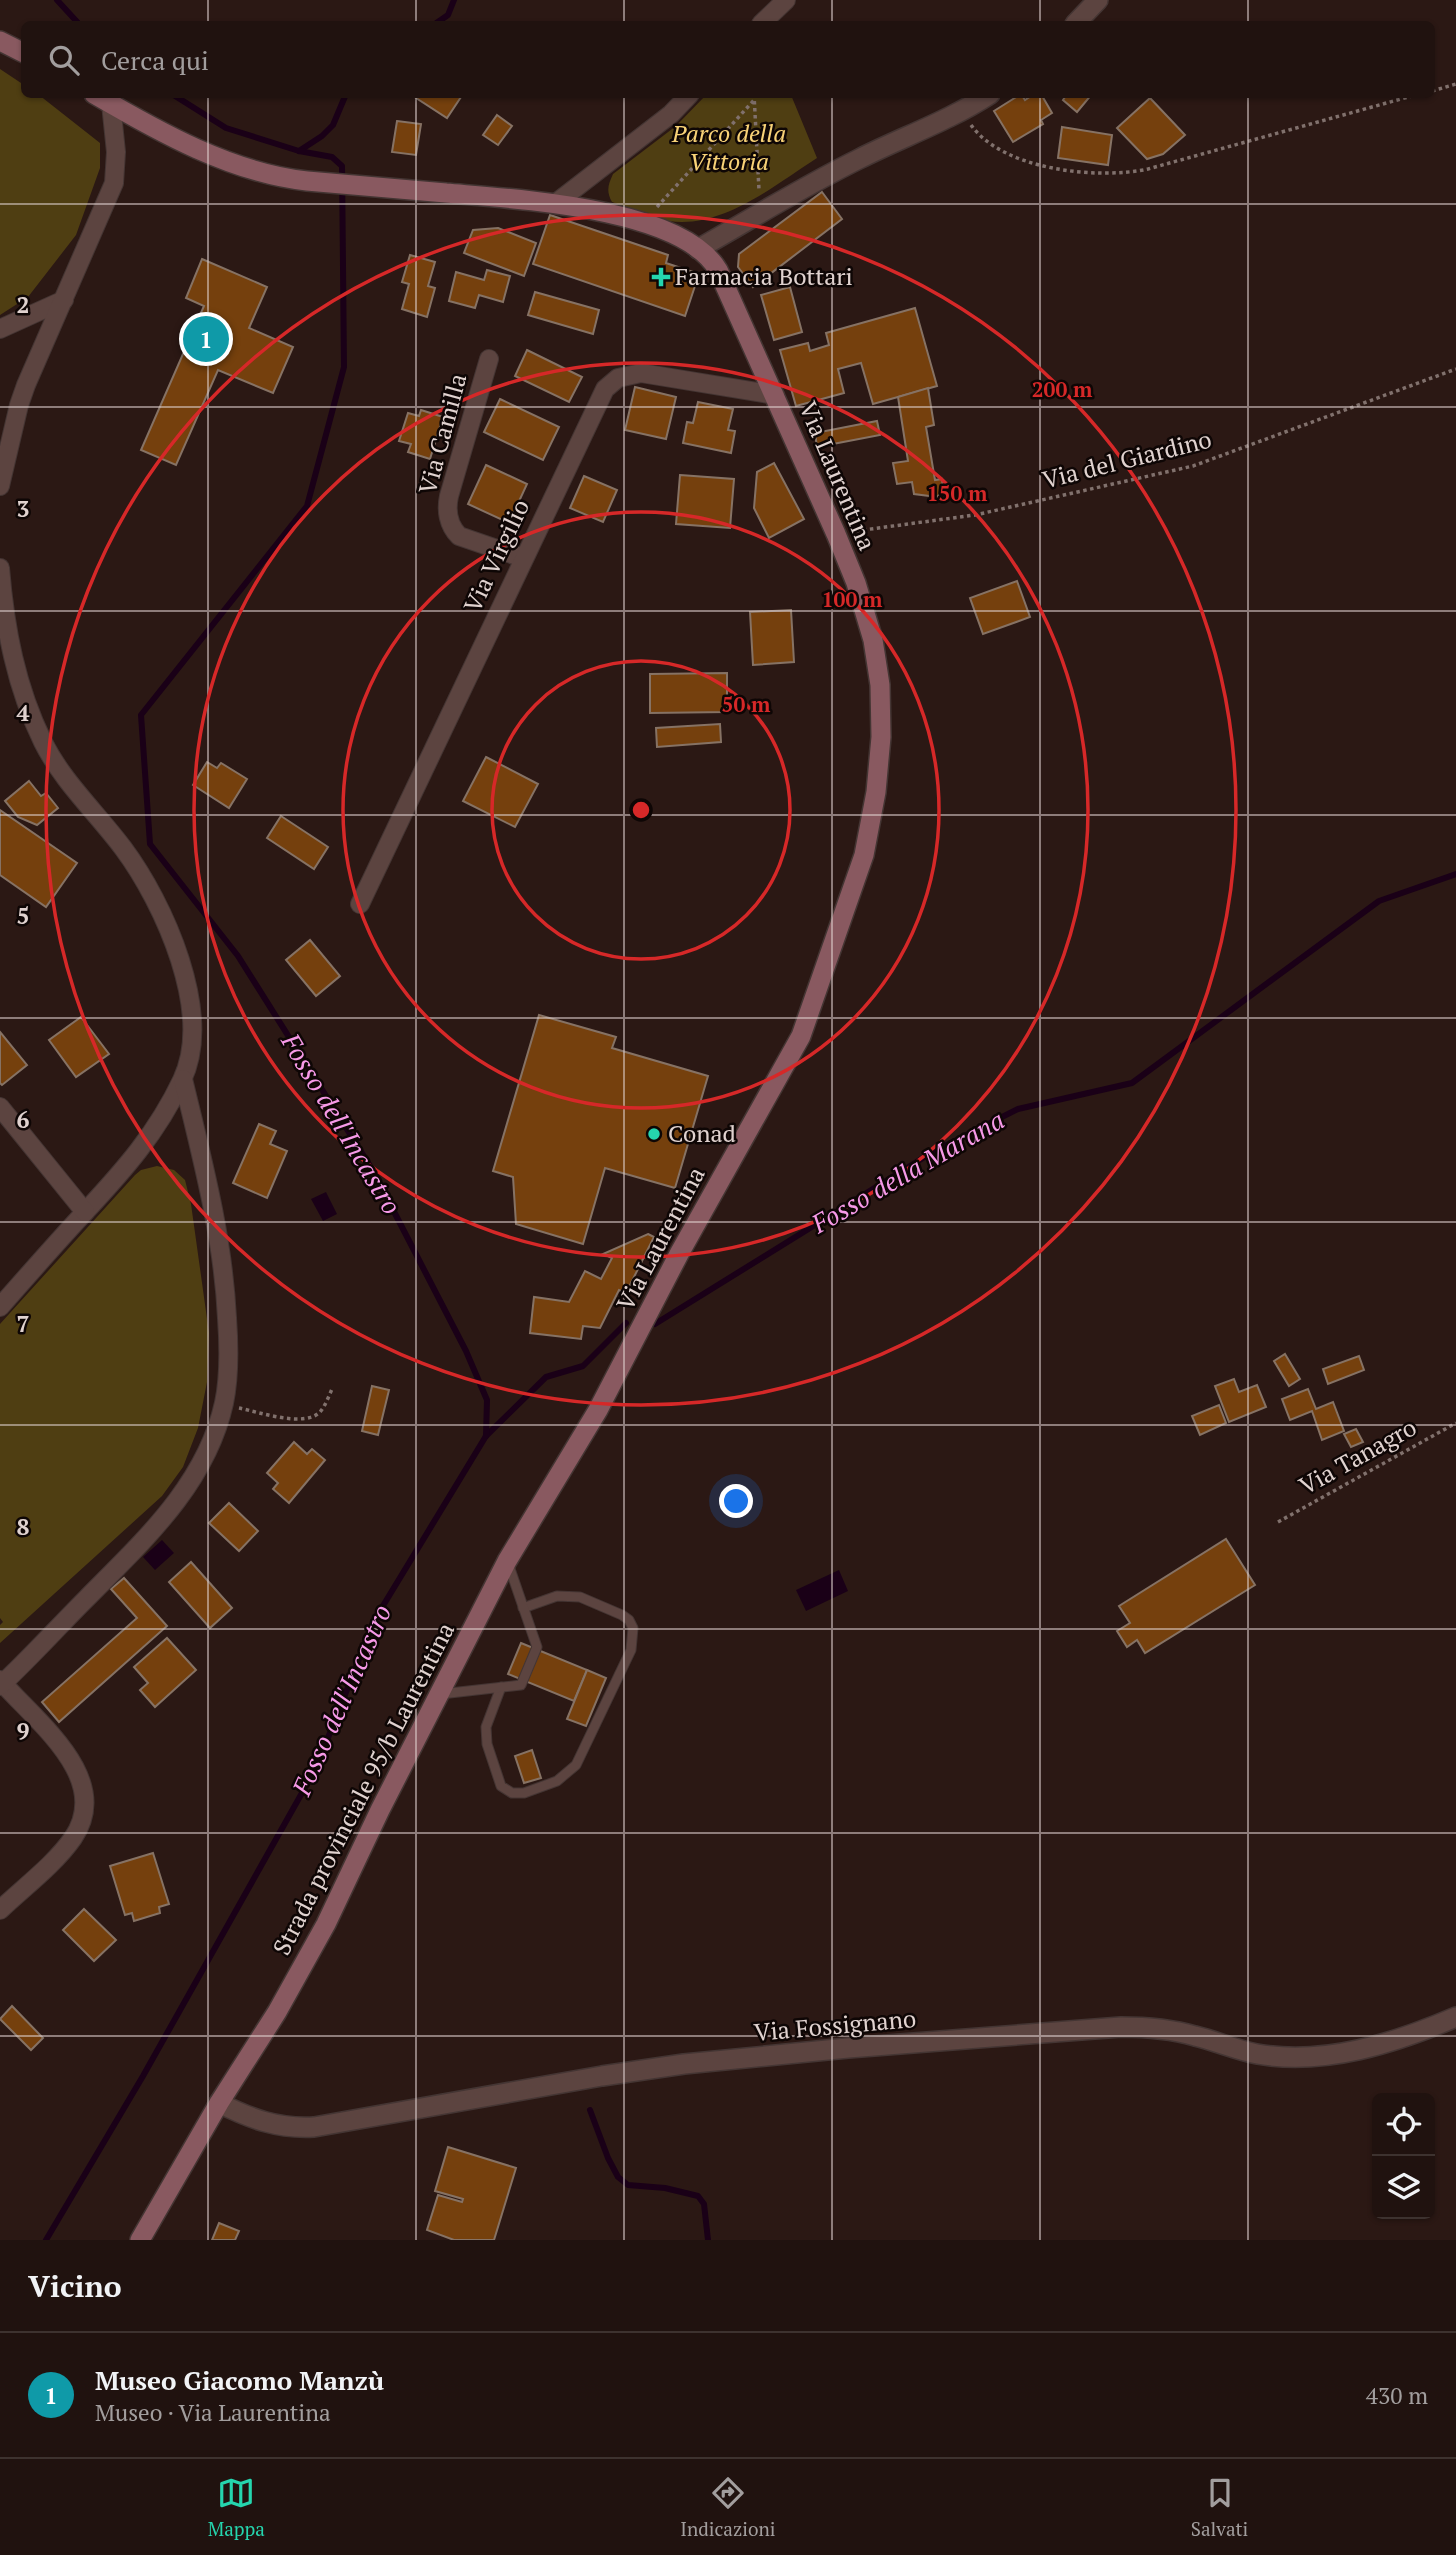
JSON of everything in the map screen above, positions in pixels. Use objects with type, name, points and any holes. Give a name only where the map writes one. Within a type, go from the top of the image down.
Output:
[{"type":"main road","points":[[0,41],[21,52]]},
{"type":"main road","name":"Via Laurentina","points":[[103,99],[155,128],[225,160],[267,174],[307,181],[556,203],[643,223],[698,248],[710,258],[718,270],[836,534],[864,607],[873,640],[880,685],[879,769],[864,855],[801,1036],[679,1254],[625,1357]]},
{"type":"main road","name":"Strada provinciale 95/b Laurentina","points":[[140,2240],[219,2104],[277,2012],[326,1924],[380,1810],[508,1561],[598,1410],[625,1357]]},
{"type":"street","points":[[764,21],[786,0]]},
{"type":"street","points":[[1078,21],[1098,0]]},
{"type":"street","points":[[556,203],[671,114],[686,98]]},
{"type":"street","points":[[698,248],[835,171],[961,112],[984,98]]},
{"type":"street","points":[[0,486],[19,405],[114,183],[116,152],[103,99]]},
{"type":"street","points":[[0,329],[64,300]]},
{"type":"street","name":"Via Camilla","points":[[489,359],[449,496],[448,514],[453,530],[459,536],[523,558]]},
{"type":"street","name":"Via Virgilio","points":[[359,904],[605,389],[618,378],[634,373],[649,373],[775,395]]},
{"type":"street","points":[[0,568],[13,658],[25,701],[64,777],[122,847],[141,875],[162,915],[186,987],[192,1020],[190,1052],[183,1079],[142,1149],[0,1307]]},
{"type":"street","points":[[0,1910],[73,1839],[81,1823],[85,1797],[82,1780],[72,1761],[1,1683],[167,1514],[201,1463],[224,1404],[228,1338],[223,1268],[210,1191],[183,1079]]},
{"type":"street","points":[[0,1107],[85,1212]]},
{"type":"street","name":"Via Fossignano","points":[[219,2104],[250,2119],[270,2124],[314,2127],[620,2073],[795,2053],[1121,2027],[1174,2031],[1257,2054],[1306,2057],[1363,2049],[1409,2036],[1456,2017]]},
{"type":"lane","points":[[440,1694],[521,1685],[537,1647],[508,1561]]},
{"type":"lane","points":[[501,1687],[486,1727],[487,1744],[501,1786],[512,1793],[524,1793],[556,1781],[576,1765],[631,1650],[633,1628],[629,1620],[580,1597],[557,1596],[523,1608]]},
{"type":"path","points":[[1435,90],[1456,84]]},
{"type":"path","points":[[643,223],[754,98]]},
{"type":"path","points":[[755,98],[760,213]]},
{"type":"path","points":[[961,112],[980,136],[1013,157],[1079,171],[1116,173],[1147,169],[1404,98]]},
{"type":"path","name":"Via del Giardino","points":[[836,534],[975,515],[1194,466],[1456,369]]},
{"type":"path","points":[[224,1404],[293,1419],[310,1418],[321,1410],[333,1387]]},
{"type":"path","name":"Via Tanagro","points":[[1278,1522],[1456,1423]]},
{"type":"green space","points":[[0,69],[21,83],[21,98],[43,98],[100,143],[100,168],[76,235],[28,297],[0,315]]},
{"type":"green space","name":"Parco della Vittoria","points":[[703,98],[792,98],[817,158],[747,203],[709,218],[689,222],[669,221],[612,202],[608,188],[613,174],[676,126]]},
{"type":"green space","points":[[157,1166],[174,1170],[185,1180],[191,1204],[209,1333],[207,1382],[198,1428],[183,1467],[162,1496],[0,1643],[0,1625],[3,1622],[0,1618],[0,1324],[135,1175],[141,1170]]},
{"type":"shaded area","points":[[326,1192],[337,1214],[323,1221],[311,1199]]},
{"type":"shaded area","points":[[162,1540],[174,1553],[155,1570],[143,1557]]},
{"type":"shaded area","points":[[839,1570],[848,1591],[806,1611],[796,1590]]},
{"type":"building","points":[[416,98],[460,98],[447,118]]},
{"type":"building","points":[[1015,98],[1043,98],[1052,113],[1041,120],[1043,124],[1013,142],[994,111]]},
{"type":"building","points":[[1064,98],[1089,98],[1077,112],[1063,100]]},
{"type":"building","points":[[1150,98],[1185,135],[1163,154],[1147,159],[1117,128]]},
{"type":"building","points":[[497,115],[512,126],[498,145],[483,135]]},
{"type":"building","points":[[397,121],[421,124],[416,155],[392,152]]},
{"type":"building","points":[[1062,127],[1112,135],[1108,165],[1058,158]]},
{"type":"building","points":[[822,192],[842,219],[753,287],[738,267],[739,254]]},
{"type":"building","points":[[550,215],[668,255],[666,263],[699,274],[685,316],[533,264]]},
{"type":"building","points":[[498,228],[536,243],[524,276],[464,253],[473,230]]},
{"type":"building","points":[[410,255],[435,262],[428,286],[435,288],[427,317],[402,309],[409,284],[402,282]]},
{"type":"building","points":[[202,259],[267,287],[249,328],[293,347],[273,393],[218,370],[176,465],[141,450],[204,306],[186,298]]},
{"type":"building","points":[[487,270],[510,276],[503,302],[479,295],[475,308],[449,301],[456,272],[484,280]]},
{"type":"building","points":[[790,287],[802,332],[774,340],[761,295]]},
{"type":"building","points":[[535,292],[599,310],[593,334],[528,315]]},
{"type":"building","points":[[915,308],[937,386],[873,404],[861,363],[838,369],[844,393],[796,406],[780,350],[808,343],[810,351],[829,345],[826,333]]},
{"type":"building","points":[[527,350],[582,377],[569,402],[515,376]]},
{"type":"building","points":[[635,387],[676,397],[666,439],[625,430]]},
{"type":"building","points":[[928,388],[934,425],[926,427],[935,480],[942,479],[943,491],[937,497],[914,494],[912,482],[897,484],[893,463],[908,461],[898,397]]},
{"type":"building","points":[[500,399],[559,427],[543,460],[484,432]]},
{"type":"building","points":[[698,402],[733,409],[728,430],[735,431],[731,453],[683,443],[687,422],[693,423]]},
{"type":"building","points":[[421,410],[443,417],[430,459],[408,452],[411,444],[399,441],[408,413],[419,416]]},
{"type":"building","points":[[877,421],[880,435],[817,447],[815,433]]},
{"type":"building","points":[[774,463],[804,519],[769,538],[754,508],[757,472]]},
{"type":"building","points":[[486,465],[527,484],[509,523],[468,504]]},
{"type":"building","points":[[680,475],[734,479],[730,528],[676,524]]},
{"type":"building","points":[[584,476],[617,490],[603,522],[570,508]]},
{"type":"building","points":[[1017,581],[1030,617],[983,634],[970,598]]},
{"type":"building","points":[[791,610],[794,662],[753,665],[750,612]]},
{"type":"building","points":[[727,673],[727,712],[650,713],[650,674]]},
{"type":"building","points":[[720,724],[721,742],[657,747],[656,728]]},
{"type":"building","points":[[486,757],[538,784],[515,827],[463,801]]},
{"type":"building","points":[[207,762],[217,768],[221,763],[247,779],[229,808],[193,785]]},
{"type":"building","points":[[29,781],[41,796],[46,793],[58,808],[37,825],[18,817],[5,801]]},
{"type":"building","points":[[0,810],[77,863],[46,907],[0,875]]},
{"type":"building","points":[[281,816],[328,847],[314,869],[267,838]]},
{"type":"building","points":[[310,940],[340,976],[316,996],[286,960]]},
{"type":"building","points":[[539,1015],[616,1037],[612,1048],[708,1076],[675,1188],[605,1168],[583,1244],[516,1224],[513,1177],[493,1171]]},
{"type":"building","points":[[81,1017],[109,1054],[76,1077],[49,1040]]},
{"type":"building","points":[[0,1032],[27,1065],[2,1085],[0,1083]]},
{"type":"building","points":[[259,1124],[276,1131],[270,1144],[287,1151],[267,1198],[233,1183]]},
{"type":"building","points":[[648,1234],[654,1237],[626,1293],[619,1290],[600,1328],[583,1326],[581,1339],[530,1333],[534,1297],[569,1302],[585,1271],[601,1279],[612,1258],[603,1254]]},
{"type":"building","points":[[1285,1354],[1300,1379],[1289,1386],[1274,1361]]},
{"type":"building","points":[[1359,1356],[1364,1370],[1328,1384],[1323,1369]]},
{"type":"building","points":[[1234,1379],[1239,1392],[1257,1385],[1266,1407],[1229,1422],[1215,1386]]},
{"type":"building","points":[[372,1386],[389,1390],[378,1435],[362,1431]]},
{"type":"building","points":[[1308,1389],[1316,1409],[1333,1402],[1344,1431],[1322,1440],[1312,1411],[1290,1420],[1282,1399]]},
{"type":"building","points":[[1219,1405],[1226,1423],[1200,1435],[1192,1416]]},
{"type":"building","points":[[1356,1429],[1363,1442],[1351,1447],[1344,1434]]},
{"type":"building","points":[[294,1442],[307,1454],[312,1449],[325,1460],[289,1503],[273,1489],[278,1483],[267,1473]]},
{"type":"building","points":[[229,1503],[258,1531],[239,1551],[209,1523]]},
{"type":"building","points":[[1226,1539],[1255,1585],[1145,1653],[1137,1640],[1127,1647],[1117,1631],[1130,1623],[1119,1606]]},
{"type":"building","points":[[191,1562],[232,1608],[210,1628],[169,1582]]},
{"type":"building","points":[[124,1578],[167,1626],[59,1722],[42,1702],[137,1618],[111,1589]]},
{"type":"building","points":[[167,1638],[196,1670],[155,1707],[140,1690],[148,1683],[134,1667]]},
{"type":"building","points":[[521,1643],[587,1670],[574,1701],[508,1674]]},
{"type":"building","points":[[587,1670],[606,1678],[586,1726],[567,1719]]},
{"type":"building","points":[[532,1750],[541,1778],[524,1783],[515,1756]]},
{"type":"building","points":[[153,1853],[169,1904],[159,1907],[160,1913],[134,1921],[132,1913],[125,1915],[110,1866]]},
{"type":"building","points":[[84,1909],[116,1940],[94,1961],[63,1930]]},
{"type":"building","points":[[12,2006],[43,2038],[31,2050],[0,2019]]},
{"type":"building","points":[[448,2147],[516,2168],[494,2240],[454,2240],[427,2230],[438,2195],[462,2202],[463,2199],[435,2191]]},
{"type":"building","points":[[219,2223],[239,2231],[235,2240],[212,2240]]},
{"type":"waterway","name":"Fosso dell'Incastro","points":[[57,0],[76,21]]},
{"type":"waterway","points":[[439,21],[448,15],[454,0]]},
{"type":"waterway","name":"Fosso dell'Incastro","points":[[46,2240],[143,2076],[316,1768],[375,1619],[486,1436],[487,1400],[466,1351],[372,1169],[238,956],[150,844],[141,715],[307,506],[344,367],[342,166],[332,157],[299,151],[226,128],[178,98]]},
{"type":"waterway","points":[[299,151],[333,125],[344,98]]},
{"type":"waterway","name":"Fosso della Marana","points":[[655,1324],[931,1153],[1018,1109],[1132,1083],[1379,901],[1456,874]]},
{"type":"waterway","name":"Fosso della Marana","points":[[486,1436],[546,1377],[583,1366],[626,1323]]},
{"type":"waterway","points":[[590,2110],[618,2177],[628,2185],[665,2188],[698,2196],[704,2204],[708,2240]]},
{"type":"place","name":"Farmacia Bottari","points":[[661,277]]},
{"type":"place","name":"Museo Giacomo Manzù","points":[[206,339]]},
{"type":"place","name":"Conad","points":[[654,1134]]}]
